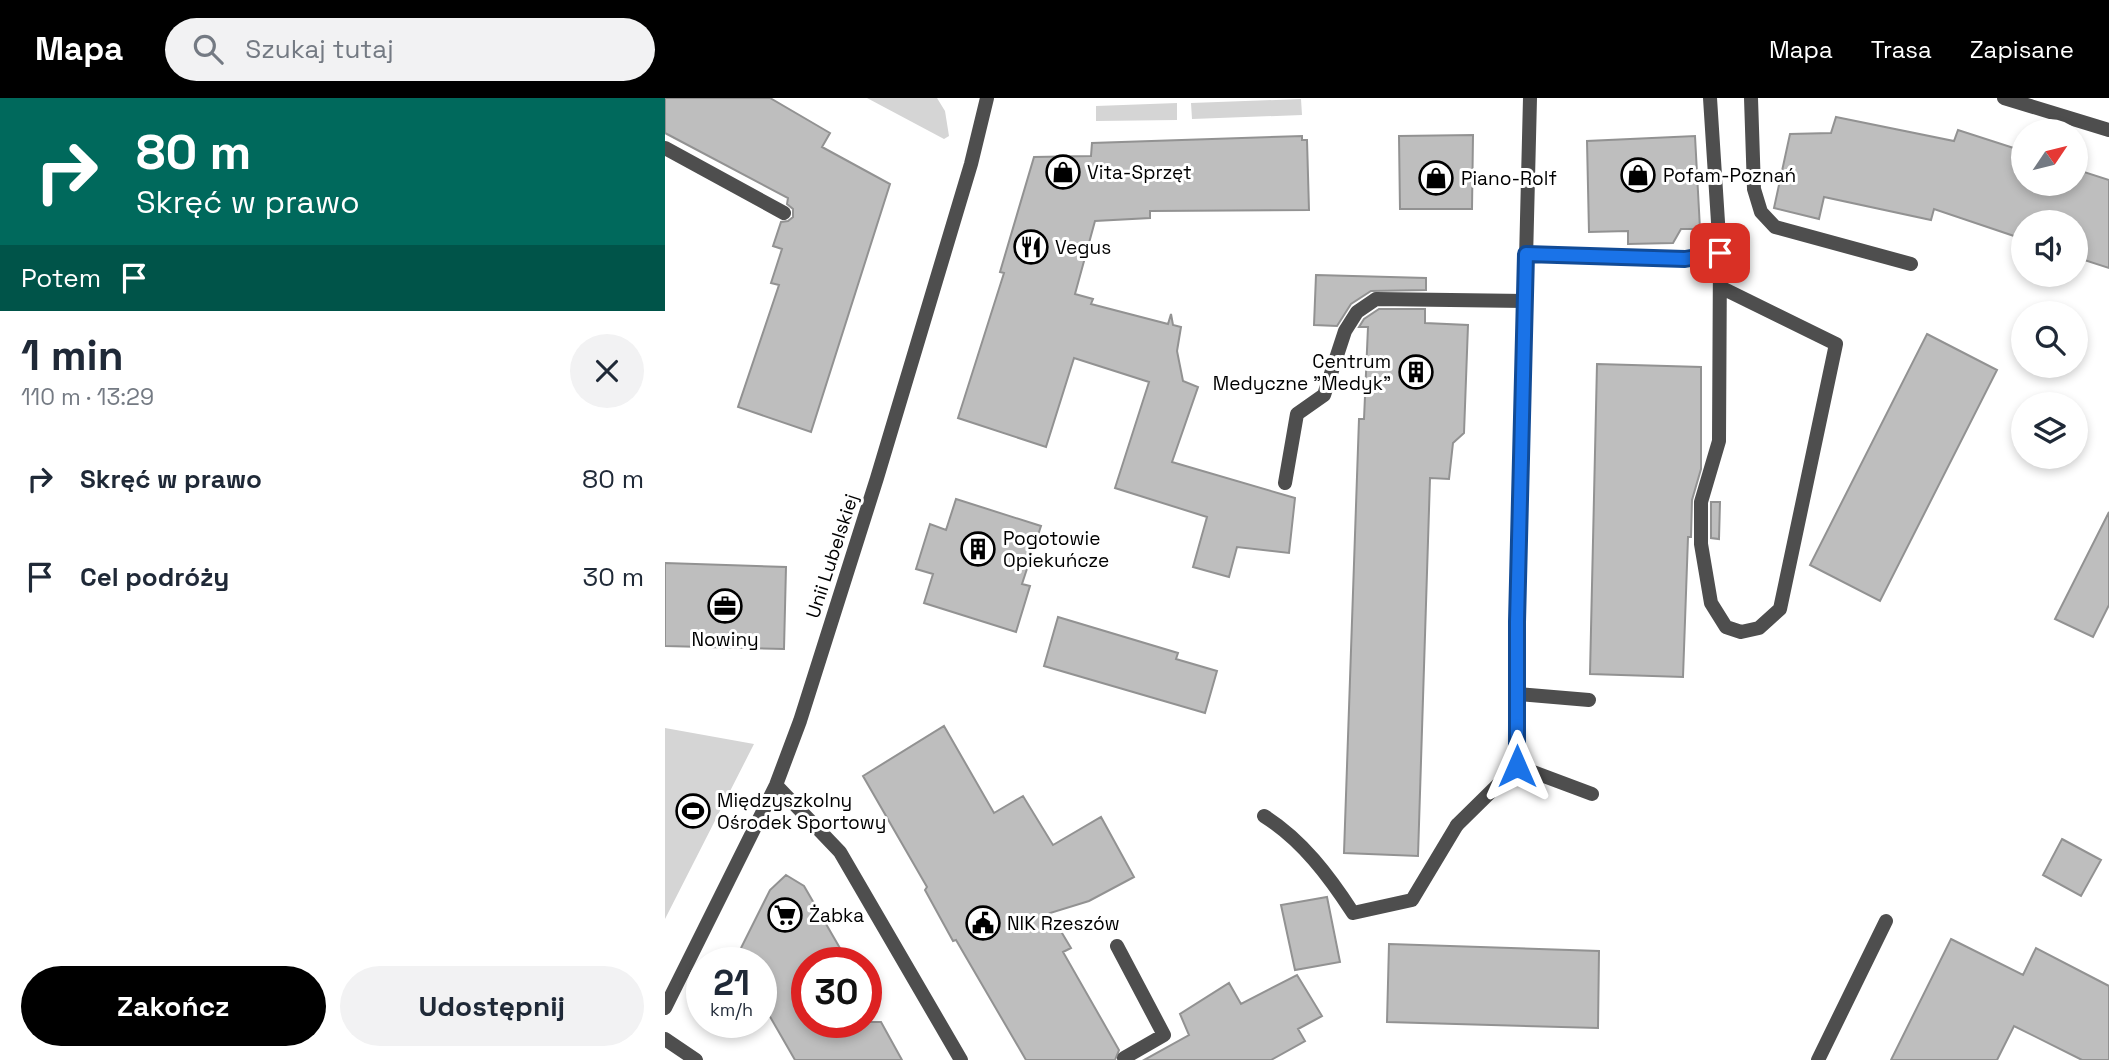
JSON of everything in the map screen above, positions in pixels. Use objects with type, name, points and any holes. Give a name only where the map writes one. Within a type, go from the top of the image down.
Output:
[{"type":"street","name":"Unii Lubelskiej","points":[[665,1008],[776,785],[800,721],[877,478],[971,164],[987,98]]},
{"type":"street","points":[[1264,816],[1284,828],[1305,850],[1335,885],[1353,913],[1412,900],[1457,825],[1517,766],[1530,98]]},
{"type":"street","points":[[1710,98],[1720,253],[1719,441],[1702,502],[1701,544],[1711,603],[1726,627],[1741,632],[1759,628],[1780,609],[1836,344],[1720,287]]},
{"type":"street","points":[[1751,98],[1753,189],[1761,212],[1775,227],[1910,264]]},
{"type":"street","points":[[2004,98],[2109,130]]},
{"type":"street","points":[[665,148],[784,213]]},
{"type":"street","points":[[1526,254],[1685,259],[1720,253]]},
{"type":"street","points":[[1285,483],[1297,414],[1324,395],[1345,331],[1357,312],[1376,299],[1525,301]]},
{"type":"street","points":[[1517,694],[1589,700]]},
{"type":"street","points":[[1517,766],[1592,794]]},
{"type":"street","points":[[776,785],[813,820],[840,852],[961,1060]]},
{"type":"street","points":[[1818,1060],[1886,921]]},
{"type":"street","points":[[1117,946],[1164,1035],[1124,1058]]},
{"type":"street","points":[[665,1039],[696,1060]]},
{"type":"shaded area","points":[[867,98],[937,98],[945,111],[949,136],[944,139]]},
{"type":"shaded area","points":[[1301,99],[1302,115],[1192,119],[1191,103]]},
{"type":"shaded area","points":[[1177,103],[1177,120],[1096,121],[1096,106]]},
{"type":"shaded area","name":"Międzyszkolny Ośrodek Sportowy","points":[[665,728],[754,744],[665,919]]},
{"type":"building","points":[[665,98],[770,98],[830,133],[822,147],[890,184],[811,432],[738,407],[779,285],[771,283],[782,249],[773,246],[781,222],[793,217],[793,209],[787,204],[788,198],[665,133]]},
{"type":"building","points":[[1836,117],[1954,141],[1958,130],[2011,147],[2011,196],[2088,196],[2088,173],[2109,180],[2109,268],[2088,261],[2088,210],[2011,210],[2011,235],[1934,209],[1931,220],[1824,197],[1819,219],[1774,208],[1790,134],[1831,133]]},
{"type":"building","name":"Piano-Rolf","points":[[1473,135],[1472,209],[1400,209],[1399,136]]},
{"type":"building","points":[[1302,136],[1302,140],[1307,140],[1309,210],[1150,211],[1150,218],[1095,221],[1075,294],[1093,299],[1091,304],[1168,324],[1171,314],[1173,325],[1181,327],[1177,351],[1183,381],[1198,387],[1172,462],[1295,498],[1289,553],[1237,547],[1229,577],[1193,567],[1207,517],[1115,488],[1149,382],[1074,358],[1046,447],[958,418],[1004,273],[1000,272],[1034,157],[1091,156],[1092,143]]},
{"type":"building","points":[[1695,136],[1700,229],[1681,229],[1673,243],[1628,244],[1628,231],[1589,232],[1587,141]]},
{"type":"building","points":[[1316,275],[1426,278],[1426,290],[1371,291],[1351,304],[1337,326],[1314,325]]},
{"type":"building","points":[[1379,309],[1425,309],[1425,323],[1468,325],[1464,433],[1453,443],[1449,479],[1430,478],[1418,856],[1344,853],[1359,419],[1364,419],[1368,327],[1359,327],[1364,319]]},
{"type":"building","points":[[1927,334],[1997,370],[1880,601],[1810,565]]},
{"type":"building","points":[[1597,364],[1701,367],[1701,469],[1692,500],[1691,537],[1688,537],[1683,677],[1590,674]]},
{"type":"building","name":"Pogotowie Opiekuńcze","points":[[956,499],[1041,526],[1022,584],[1030,586],[1016,632],[924,603],[933,574],[916,569],[930,524],[946,530]]},
{"type":"building","points":[[1711,502],[1720,502],[1719,539],[1711,538]]},
{"type":"building","points":[[2109,512],[2109,605],[2093,637],[2055,619]]},
{"type":"building","name":"Nowiny","points":[[665,563],[786,567],[784,649],[665,646]]},
{"type":"building","points":[[1058,617],[1178,653],[1176,659],[1217,671],[1205,713],[1044,666]]},
{"type":"building","points":[[944,726],[994,813],[1023,796],[1053,845],[1101,817],[1134,877],[1089,901],[1050,913],[1071,948],[1063,952],[1119,1050],[1115,1060],[1026,1060],[956,940],[953,941],[925,890],[927,887],[863,776]]},
{"type":"building","points":[[2062,839],[2101,860],[2081,896],[2043,875]]},
{"type":"building","points":[[786,875],[804,886],[839,947],[791,947],[791,1038],[882,1038],[882,1024],[902,1060],[795,1060],[777,1029],[777,947],[742,947],[770,890]]},
{"type":"building","points":[[1327,897],[1340,962],[1295,970],[1281,905]]},
{"type":"building","points":[[1951,939],[2023,975],[2036,948],[2109,986],[2109,1060],[2082,1060],[2014,1026],[1997,1060],[1891,1060]]},
{"type":"building","points":[[1389,944],[1599,951],[1598,1028],[1387,1022]]},
{"type":"building","points":[[1297,975],[1322,1016],[1298,1029],[1305,1041],[1271,1060],[1144,1060],[1189,1035],[1180,1014],[1229,983],[1241,1004]]},
{"type":"place","name":"Vita-Sprzęt","points":[[1063,172]]},
{"type":"place","name":"Pofam-Poznań","points":[[1638,175]]},
{"type":"place","name":"Piano-Rolf","points":[[1436,178]]},
{"type":"place","name":"Vegus","points":[[1031,247]]},
{"type":"place","name":"Centrum Medyczne \"Medyk\"","points":[[1416,372]]},
{"type":"place","name":"Pogotowie Opiekuńcze","points":[[978,549]]},
{"type":"place","name":"Nowiny","points":[[725,606]]},
{"type":"place","name":"Międzyszkolny Ośrodek Sportowy","points":[[693,811]]},
{"type":"place","name":"Żabka","points":[[785,915]]},
{"type":"place","name":"NIK Rzeszów","points":[[983,923]]},
{"type":"route","points":[[1517,766],[1517,622],[1526,254],[1685,259],[1720,253]]}]
